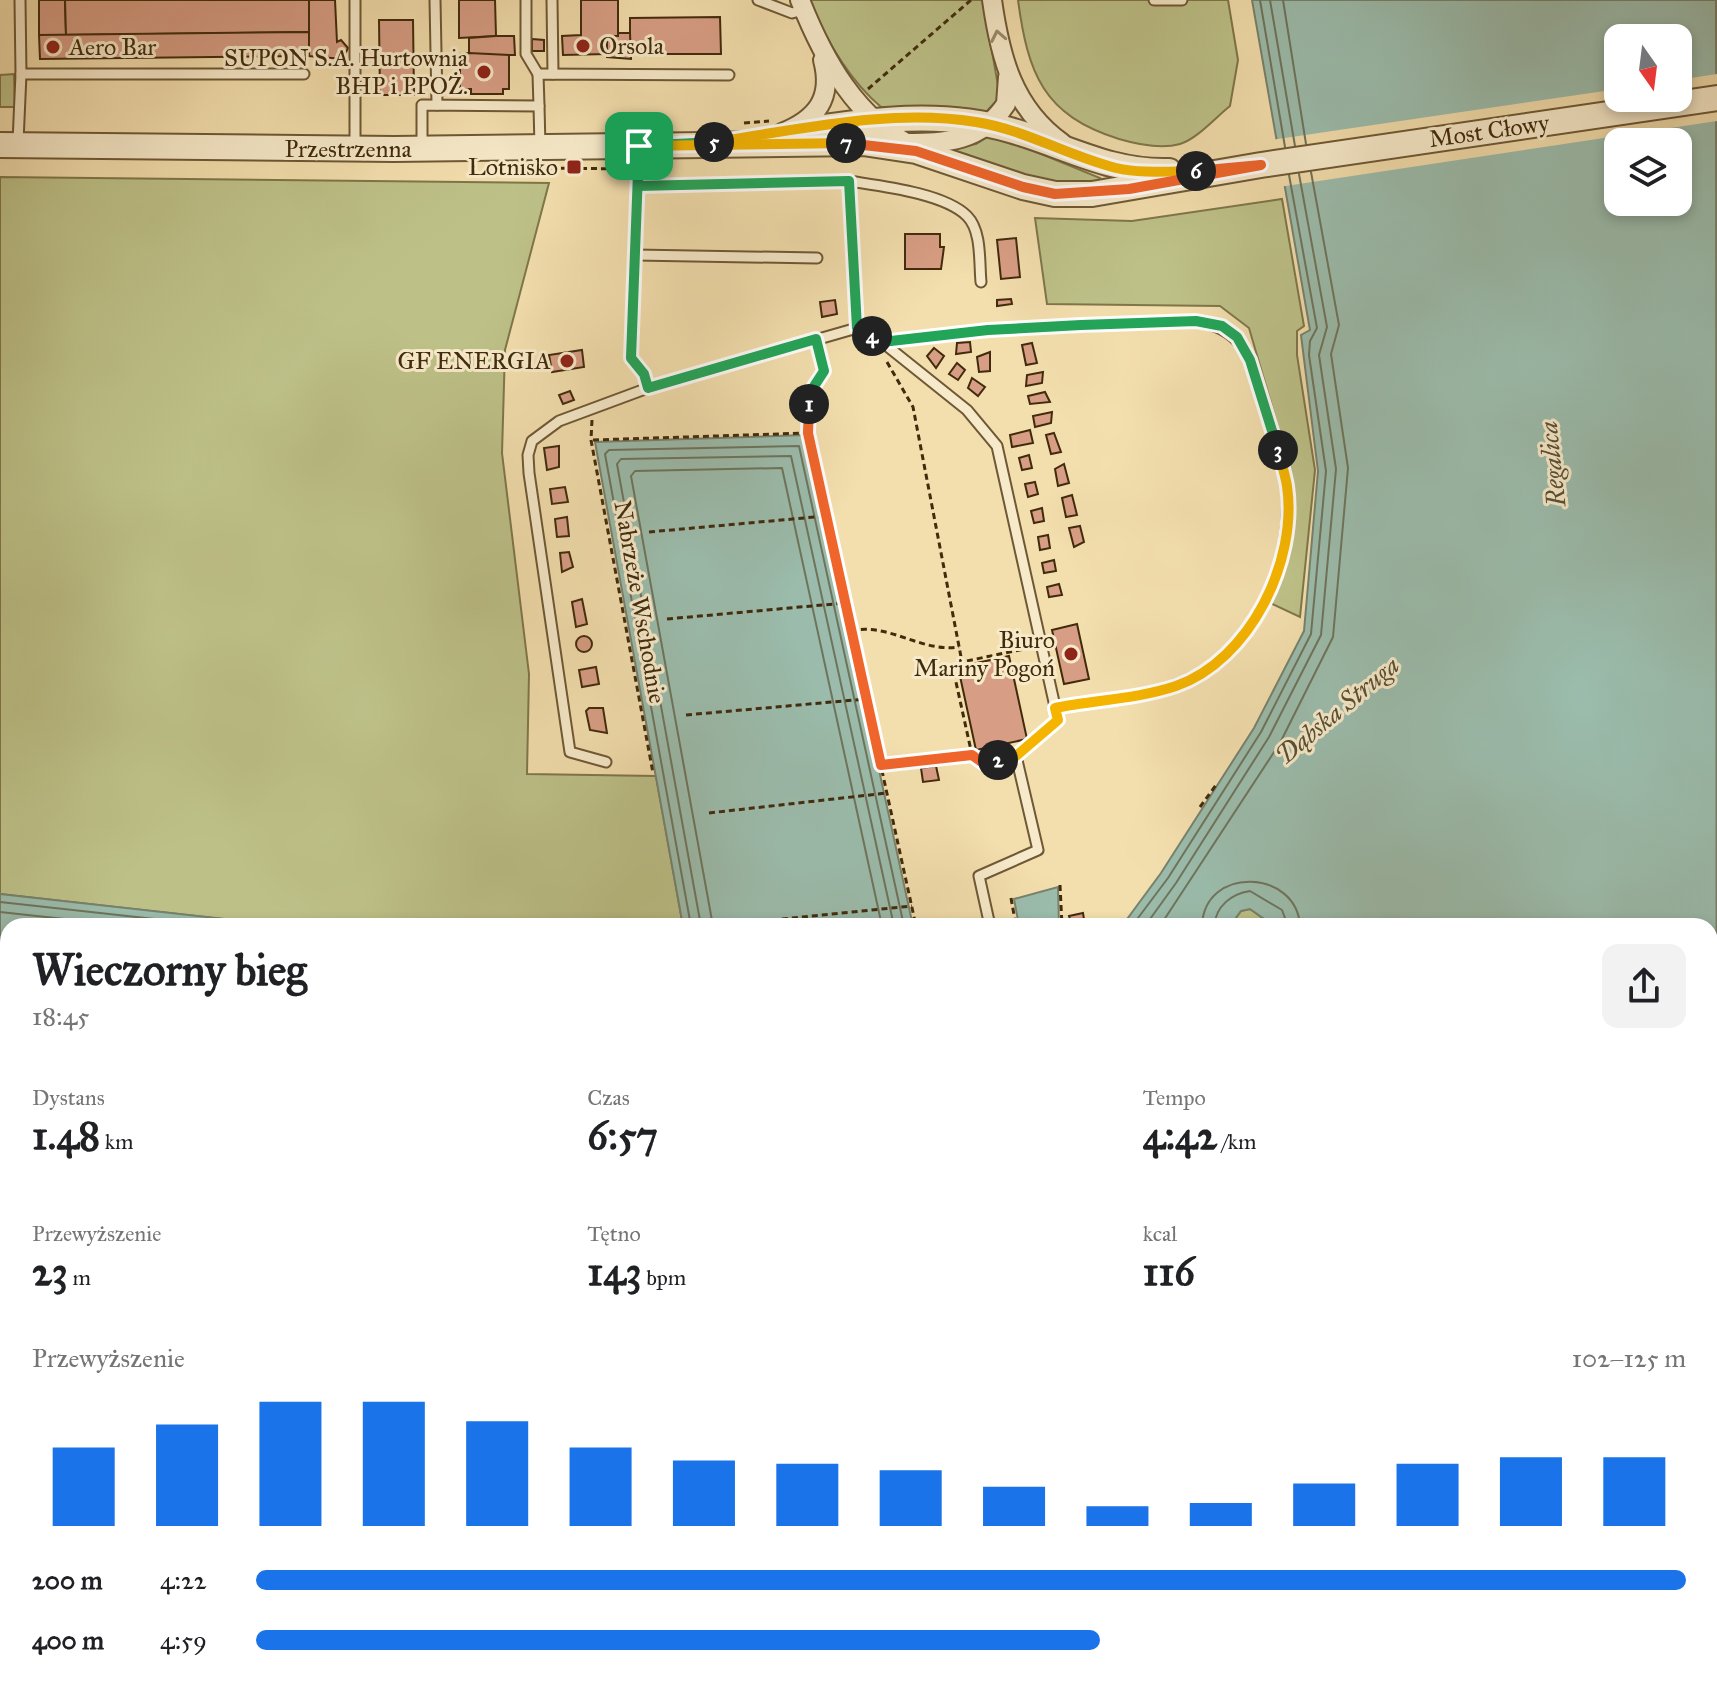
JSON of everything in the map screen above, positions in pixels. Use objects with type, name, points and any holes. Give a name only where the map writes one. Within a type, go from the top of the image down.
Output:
[{"type":"street","points":[[908,143],[950,142],[967,138],[989,125],[1006,104],[1007,71],[992,0]]},
{"type":"street","points":[[802,5],[818,42],[875,132],[1023,187],[1055,194],[1117,191],[1261,165]]},
{"type":"street","points":[[697,144],[806,122],[824,99],[827,85],[818,42]]},
{"type":"street","points":[[1007,71],[1031,116],[1049,134],[1092,160]]},
{"type":"street","name":"Most Cłowy","points":[[1261,165],[1717,98]]},
{"type":"street","points":[[697,144],[875,132],[926,118],[989,125],[1092,160],[1147,172],[1261,165]]},
{"type":"street","points":[[778,126],[875,132],[937,157]]},
{"type":"street","name":"Przestrzenna","points":[[9,146],[422,149],[697,144]]},
{"type":"lane","points":[[9,146],[21,74],[20,0]]},
{"type":"lane","points":[[355,0],[355,149]]},
{"type":"lane","points":[[435,0],[437,105]]},
{"type":"lane","points":[[526,0],[526,54],[538,74],[541,148]]},
{"type":"lane","points":[[552,0],[553,74]]},
{"type":"lane","points":[[758,0],[792,13],[802,5]]},
{"type":"lane","points":[[1154,0],[1182,0]]},
{"type":"lane","points":[[21,74],[304,74]]},
{"type":"lane","points":[[538,74],[729,75]]},
{"type":"lane","points":[[422,149],[422,105],[539,106]]},
{"type":"lane","points":[[639,146],[631,358],[644,374],[648,388]]},
{"type":"lane","points":[[638,186],[849,181],[908,192],[944,204],[967,216],[977,237],[981,282]]},
{"type":"lane","points":[[849,181],[857,328]]},
{"type":"lane","points":[[635,255],[817,258]]},
{"type":"lane","points":[[882,342],[988,330],[1196,321],[1222,326],[1237,337],[1250,360],[1287,488],[1283,543],[1273,587],[1261,611],[1241,640],[1210,667],[1177,685],[1055,708]]},
{"type":"lane","points":[[606,762],[570,752],[528,455],[532,441],[559,421],[648,388],[857,328],[882,342],[967,410],[997,446],[1042,645],[1058,720],[1016,756],[1038,850],[979,876],[988,918]]},
{"type":"lane","points":[[816,339],[824,371]]},
{"type":"path","points":[[869,89],[971,0]]},
{"type":"path","points":[[744,123],[778,126]]},
{"type":"path","points":[[882,342],[884,358],[913,407],[962,662]]},
{"type":"path","points":[[824,371],[809,394],[808,433],[914,918]]},
{"type":"path","name":"Nabrzeże Wschodnie","points":[[653,773],[593,440],[808,433]]},
{"type":"path","points":[[649,532],[826,516]]},
{"type":"path","points":[[667,619],[845,603]]},
{"type":"path","points":[[851,631],[867,627],[943,650],[959,647]]},
{"type":"path","points":[[1016,756],[983,763],[972,755],[952,664],[1042,645]]},
{"type":"path","points":[[686,715],[866,699]]},
{"type":"path","points":[[881,765],[972,755]]},
{"type":"path","points":[[1200,807],[1216,785]]},
{"type":"path","points":[[1200,790],[1208,796]]},
{"type":"path","points":[[709,813],[887,793]]},
{"type":"path","points":[[1060,885],[1062,918]]},
{"type":"path","points":[[1011,898],[1015,918]]},
{"type":"path","points":[[792,918],[912,906]]},
{"type":"green space","points":[[809,0],[983,0],[1000,97],[985,113],[941,107],[881,107],[858,84],[839,58]]},
{"type":"green space","points":[[1018,0],[1228,0],[1238,60],[1230,106],[1193,138],[1180,144],[1157,146],[1133,143],[1093,129],[1056,104],[1044,88],[1027,50]]},
{"type":"green space","points":[[14,74],[15,107],[0,107],[0,75]]},
{"type":"green space","points":[[992,134],[1100,178],[1096,185],[1040,180],[953,153],[955,147],[976,144]]},
{"type":"green space","points":[[0,177],[549,183],[505,350],[502,453],[529,674],[527,774],[656,776],[682,918],[213,918],[0,894]]},
{"type":"green space","points":[[1282,199],[1304,326],[1297,331],[1297,355],[1315,470],[1300,617],[1270,603],[1286,567],[1294,513],[1288,461],[1249,328],[1220,306],[1047,304],[1035,218],[1132,221]]},
{"type":"green space","points":[[1250,909],[1263,918],[1236,918],[1241,911]]},
{"type":"water","points":[[1252,0],[1716,0],[1717,918],[1263,918],[1250,909],[1241,911],[1236,918],[1128,918],[1161,873],[1254,728],[1304,631],[1318,471],[1301,335],[1310,330]]},
{"type":"water","points":[[806,435],[911,918],[682,918],[595,442]]},
{"type":"water","points":[[1058,887],[1059,918],[1018,918],[1014,899]]},
{"type":"water","points":[[0,894],[215,918],[0,918]]},
{"type":"pier","points":[[1717,74],[1717,121],[1671,128],[1604,128],[1604,138],[1279,187],[1271,140],[1604,91],[1604,112],[1692,112],[1692,78]]},
{"type":"building","points":[[39,0],[65,0],[66,35],[39,35]]},
{"type":"building","points":[[65,0],[309,0],[309,32],[66,35]]},
{"type":"building","points":[[309,0],[335,0],[337,42],[341,40],[348,48],[343,59],[309,56]]},
{"type":"building","points":[[459,0],[495,0],[496,36],[459,38]]},
{"type":"building","points":[[581,0],[618,0],[618,36],[607,36],[607,54],[563,55],[562,36],[581,35]]},
{"type":"building","points":[[720,17],[721,54],[630,54],[630,18]]},
{"type":"building","points":[[379,20],[413,20],[414,95],[380,95]]},
{"type":"building","points":[[309,32],[309,56],[40,59],[39,35]]},
{"type":"building","points":[[618,33],[630,33],[631,59],[607,57],[607,36],[618,36]]},
{"type":"building","points":[[514,36],[515,55],[469,55],[469,38]]},
{"type":"building","points":[[532,39],[544,40],[544,51],[532,51]]},
{"type":"building","name":"SUPON S.A. Hurtownia BHP i PPOŻ.","points":[[460,54],[509,55],[509,89],[503,89],[503,94],[471,94],[471,89],[460,89]]},
{"type":"building","points":[[905,234],[940,234],[940,247],[944,247],[941,269],[905,269]]},
{"type":"building","points":[[1016,238],[1020,277],[1001,279],[997,240]]},
{"type":"building","points":[[1011,299],[1012,304],[997,306],[997,300]]},
{"type":"building","points":[[835,300],[837,314],[822,317],[820,302]]},
{"type":"building","points":[[970,342],[971,352],[956,354],[957,343]]},
{"type":"building","points":[[1032,343],[1037,363],[1026,365],[1022,345]]},
{"type":"building","points":[[934,348],[944,356],[936,368],[927,356]]},
{"type":"building","name":"GF ENERGIA","points":[[582,350],[584,367],[552,372],[549,355]]},
{"type":"building","points":[[990,352],[990,371],[979,372],[977,357]]},
{"type":"building","points":[[957,363],[965,370],[958,380],[949,374]]},
{"type":"building","points":[[1043,372],[1042,383],[1026,386],[1027,375]]},
{"type":"building","points":[[972,378],[985,387],[978,396],[968,388]]},
{"type":"building","points":[[570,391],[574,400],[563,404],[559,395]]},
{"type":"building","points":[[1045,392],[1050,402],[1030,404],[1028,396]]},
{"type":"building","points":[[1052,412],[1051,423],[1035,427],[1033,416]]},
{"type":"building","points":[[1030,430],[1033,443],[1012,447],[1010,435]]},
{"type":"building","points":[[1054,433],[1061,452],[1051,454],[1046,435]]},
{"type":"building","points":[[559,446],[559,467],[547,470],[544,448]]},
{"type":"building","points":[[1029,455],[1032,468],[1022,470],[1019,458]]},
{"type":"building","points":[[1064,464],[1069,483],[1058,486],[1055,469]]},
{"type":"building","points":[[1035,482],[1038,494],[1028,497],[1025,484]]},
{"type":"building","points":[[565,487],[568,502],[552,504],[550,489]]},
{"type":"building","points":[[1072,495],[1077,515],[1066,517],[1062,498]]},
{"type":"building","points":[[1042,508],[1044,521],[1034,523],[1031,511]]},
{"type":"building","points":[[567,517],[569,536],[557,537],[555,519]]},
{"type":"building","points":[[1080,526],[1084,542],[1074,547],[1069,528]]},
{"type":"building","points":[[1048,535],[1050,548],[1040,550],[1038,537]]},
{"type":"building","points":[[569,552],[573,567],[562,572],[560,553]]},
{"type":"building","points":[[1054,560],[1056,571],[1044,573],[1042,563]]},
{"type":"building","points":[[1059,584],[1062,595],[1049,597],[1047,587]]},
{"type":"building","points":[[582,599],[587,624],[576,627],[572,602]]},
{"type":"building","name":"Biuro Mariny Pogoń","points":[[1077,624],[1089,679],[1064,684],[1052,630]]},
{"type":"building","points":[[581,636],[587,636],[592,644],[590,650],[581,652],[576,647],[576,641]]},
{"type":"building","points":[[1009,656],[1027,739],[976,750],[958,667]]},
{"type":"building","points":[[596,667],[599,684],[582,687],[579,670]]},
{"type":"building","points":[[589,708],[603,708],[607,733],[590,730],[586,711]]},
{"type":"building","points":[[936,766],[939,780],[923,782],[921,768]]},
{"type":"building","points":[[1083,913],[1084,918],[1070,918]]},
{"type":"place","name":"Orsola","points":[[583,46]]},
{"type":"place","name":"Aero Bar","points":[[53,47]]},
{"type":"place","name":"SUPON S.A. Hurtownia BHP i PPOŻ.","points":[[484,72]]},
{"type":"place","name":"Lotnisko","points":[[574,167]]},
{"type":"place","name":"GF ENERGIA","points":[[567,361]]},
{"type":"place","name":"Biuro Mariny Pogoń","points":[[1071,654]]},
{"type":"route","points":[[639,146],[631,358],[644,374],[648,388],[816,339],[824,371],[809,394],[808,433],[881,765],[972,755],[983,763],[1016,756],[1058,720],[1055,708],[1135,696],[1177,685],[1210,667],[1241,640],[1273,587],[1286,528],[1287,488],[1276,441],[1250,360],[1237,337],[1222,326],[1196,321],[988,330],[882,342],[857,328],[849,181],[638,186],[639,146],[697,144],[875,120],[926,118],[975,122],[1009,129],[1117,168],[1147,172],[1261,165],[1129,189],[1092,194],[1055,194],[1023,187],[916,151],[863,143],[639,146]]},
{"type":"water label","name":"Regalica","points":[[1552,464]]},
{"type":"water label","name":"Dąbska Struga","points":[[1337,710]]}]
